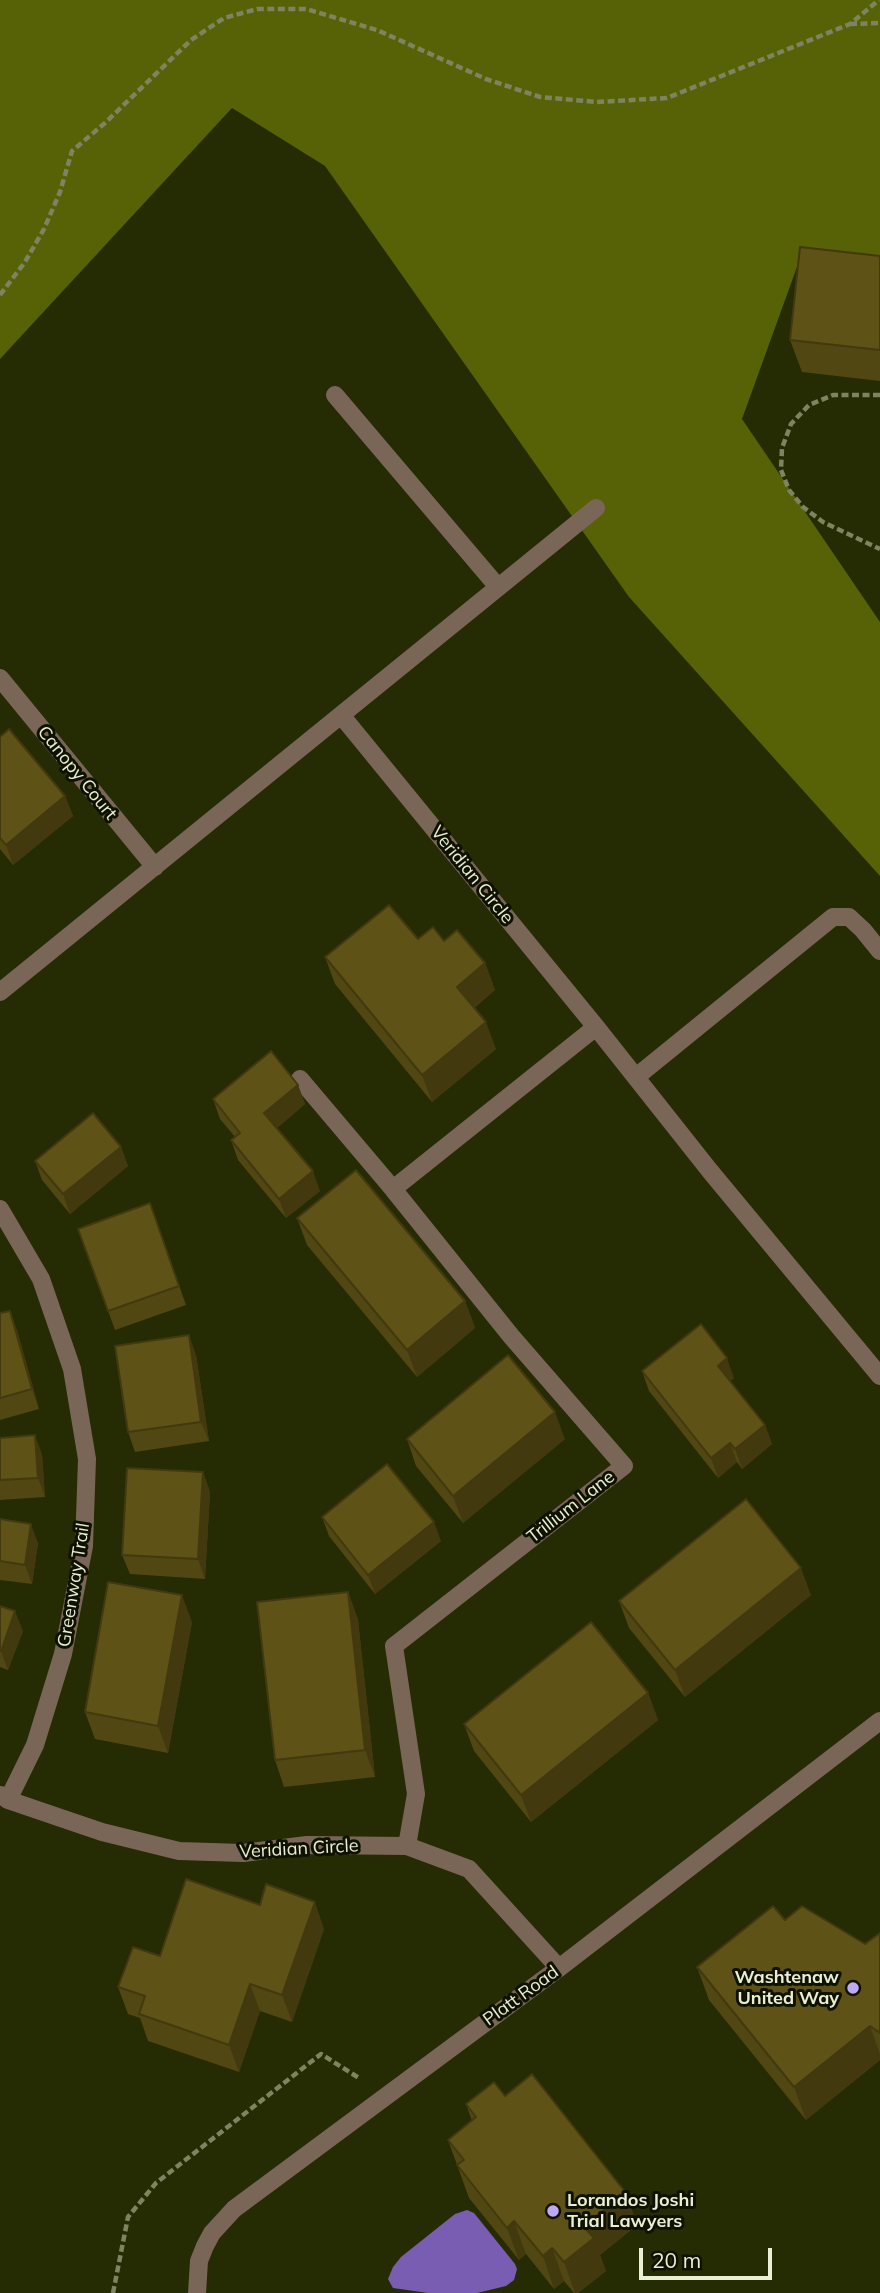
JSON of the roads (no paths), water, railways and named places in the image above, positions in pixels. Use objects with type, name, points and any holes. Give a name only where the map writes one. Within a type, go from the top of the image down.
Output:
[{"type":"street","points":[[335,395],[498,587]]},
{"type":"street","points":[[0,992],[596,508]]},
{"type":"street","name":"Canopy Court","points":[[0,678],[155,867]]},
{"type":"street","name":"Veridian Circle","points":[[341,715],[710,1171],[880,1376]]},
{"type":"street","points":[[636,1077],[833,917],[849,917],[880,951]]},
{"type":"street","points":[[393,1189],[596,1027]]},
{"type":"street","name":"Trillium Lane","points":[[300,1079],[511,1336],[624,1466],[394,1646],[416,1794],[407,1846]]},
{"type":"street","name":"Greenway Trail","points":[[0,1209],[41,1279],[72,1368],[87,1459],[84,1546],[63,1654],[34,1745],[4,1797]]},
{"type":"street","name":"Platt Road","points":[[197,2293],[199,2261],[205,2246],[223,2220],[250,2196],[559,1968],[880,1721]]},
{"type":"street","name":"Veridian Circle","points":[[4,1797],[102,1832],[179,1851],[243,1853],[307,1845],[407,1846],[470,1869],[559,1968]]},
{"type":"place","name":"Washtenaw United Way","points":[[853,1988]]},
{"type":"place","name":"Lorandos Joshi Trial Lawyers","points":[[553,2211]]}]
